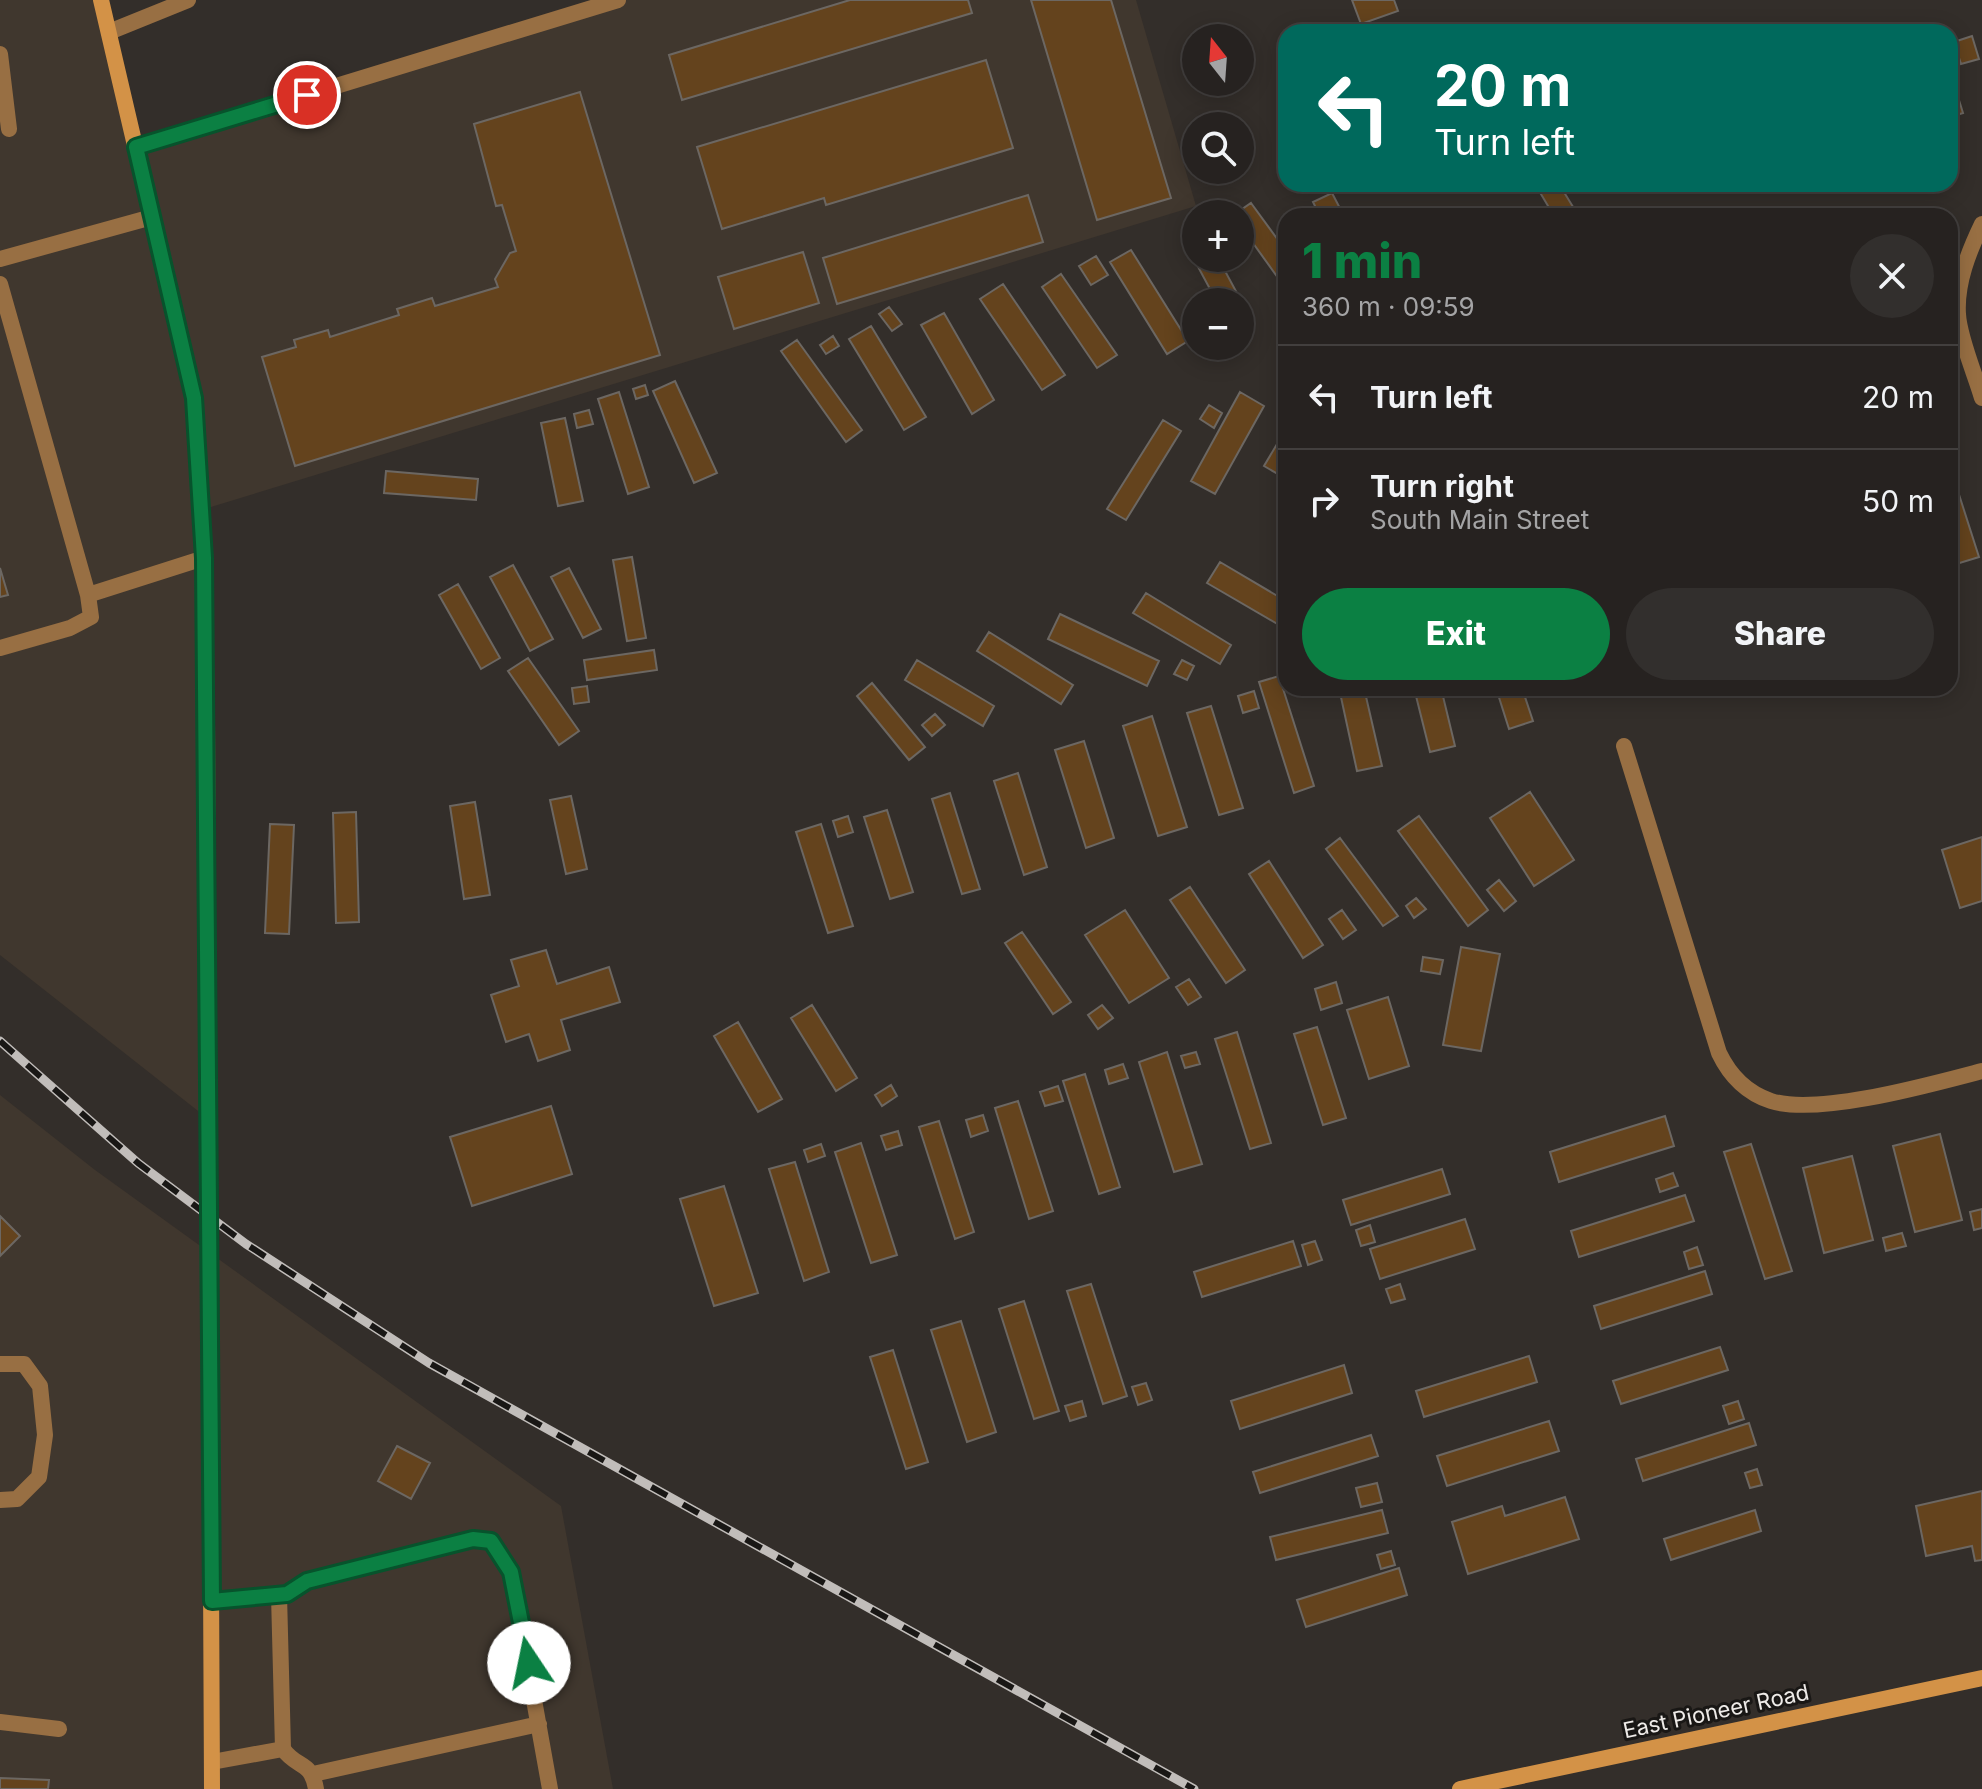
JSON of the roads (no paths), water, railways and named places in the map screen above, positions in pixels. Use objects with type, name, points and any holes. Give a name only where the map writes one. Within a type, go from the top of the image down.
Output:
[{"type":"main road","points":[[101,0],[194,398],[204,558],[212,1789]]},
{"type":"main road","name":"East Pioneer Road","points":[[1460,1789],[1982,1678]]},
{"type":"street","points":[[109,32],[188,0]]},
{"type":"street","points":[[136,147],[618,0]]},
{"type":"street","points":[[0,54],[9,129]]},
{"type":"street","points":[[0,259],[152,217]]},
{"type":"street","points":[[1982,224],[1962,279],[1958,314],[1982,398]]},
{"type":"street","points":[[0,284],[88,595],[91,617],[70,628],[0,648]]},
{"type":"street","points":[[88,595],[204,558]]},
{"type":"street","points":[[1624,746],[1719,1053],[1739,1082],[1769,1100],[1804,1105],[1873,1096],[1982,1071]]},
{"type":"street","points":[[0,1364],[24,1364],[40,1386],[45,1435],[39,1477],[17,1499],[0,1500]]},
{"type":"street","points":[[212,1601],[287,1594],[307,1581],[473,1539],[491,1541],[511,1572],[550,1789]]},
{"type":"street","points":[[279,1595],[283,1749],[290,1759],[308,1766],[314,1782],[539,1724]]},
{"type":"street","points":[[0,1722],[59,1729]]},
{"type":"street","points":[[212,1762],[283,1749]]},
{"type":"railway","points":[[0,1041],[138,1163],[246,1244],[429,1363],[1194,1789]]}]
